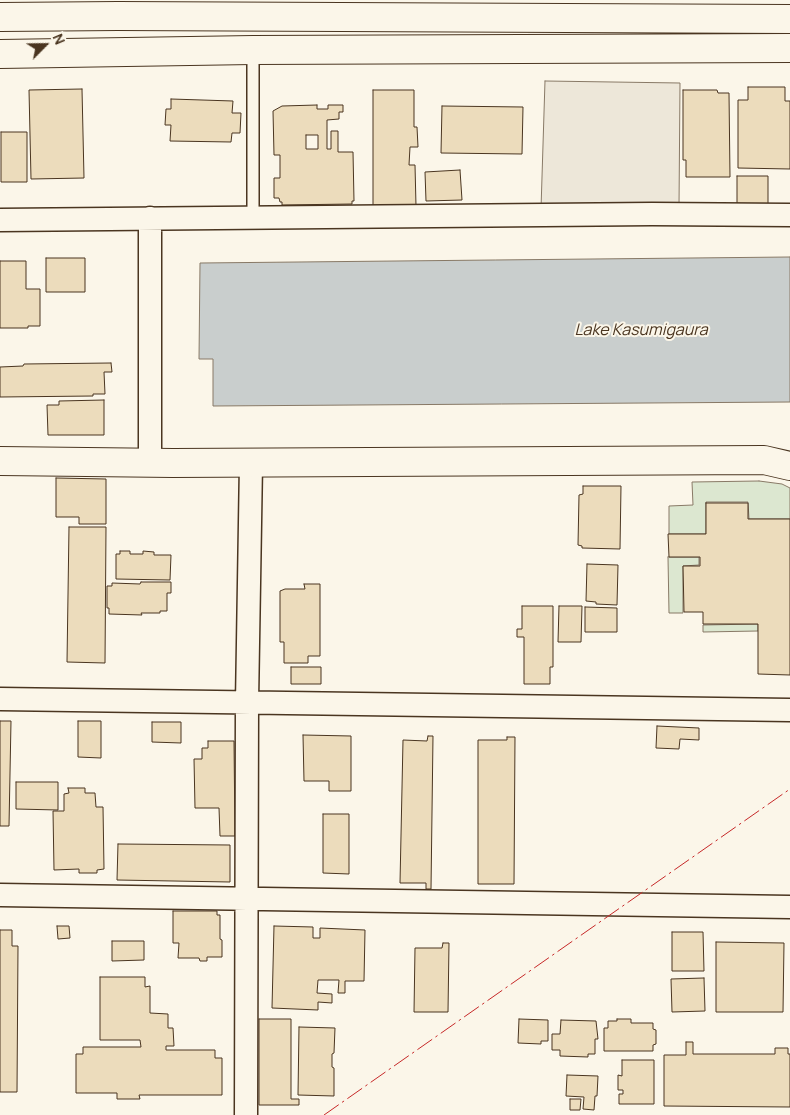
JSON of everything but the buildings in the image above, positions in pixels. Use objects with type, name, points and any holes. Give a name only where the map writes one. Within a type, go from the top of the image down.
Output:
[{"type":"street","points":[[118,8],[120,51]]},
{"type":"street","points":[[0,17],[118,8],[263,13],[790,19]]},
{"type":"street","points":[[0,54],[120,51],[790,48]]},
{"type":"street","points":[[0,220],[652,214],[790,215]]},
{"type":"street","points":[[150,218],[150,462]]},
{"type":"street","points":[[0,461],[252,463],[764,460],[790,466]]},
{"type":"street","points":[[246,1115],[248,702],[252,463]]},
{"type":"street","points":[[0,699],[790,710]]},
{"type":"street","points":[[0,895],[790,907]]},
{"type":"lane","points":[[253,50],[253,217]]},
{"type":"green space","points":[[759,481],[782,484],[790,488],[790,519],[749,519],[748,502],[706,502],[706,534],[669,534],[669,506],[693,505],[692,482]]},
{"type":"green space","points":[[668,557],[699,557],[699,565],[683,566],[683,613],[669,613]]},
{"type":"green space","points":[[758,624],[758,631],[703,632],[703,625]]},
{"type":"shaded area","points":[[545,81],[680,83],[679,207],[541,209]]},
{"type":"water","name":"Lake Kasumigaura","points":[[790,257],[790,402],[213,406],[213,359],[199,359],[200,263]]},
{"type":"power","points":[[324,1115],[790,789]]}]
